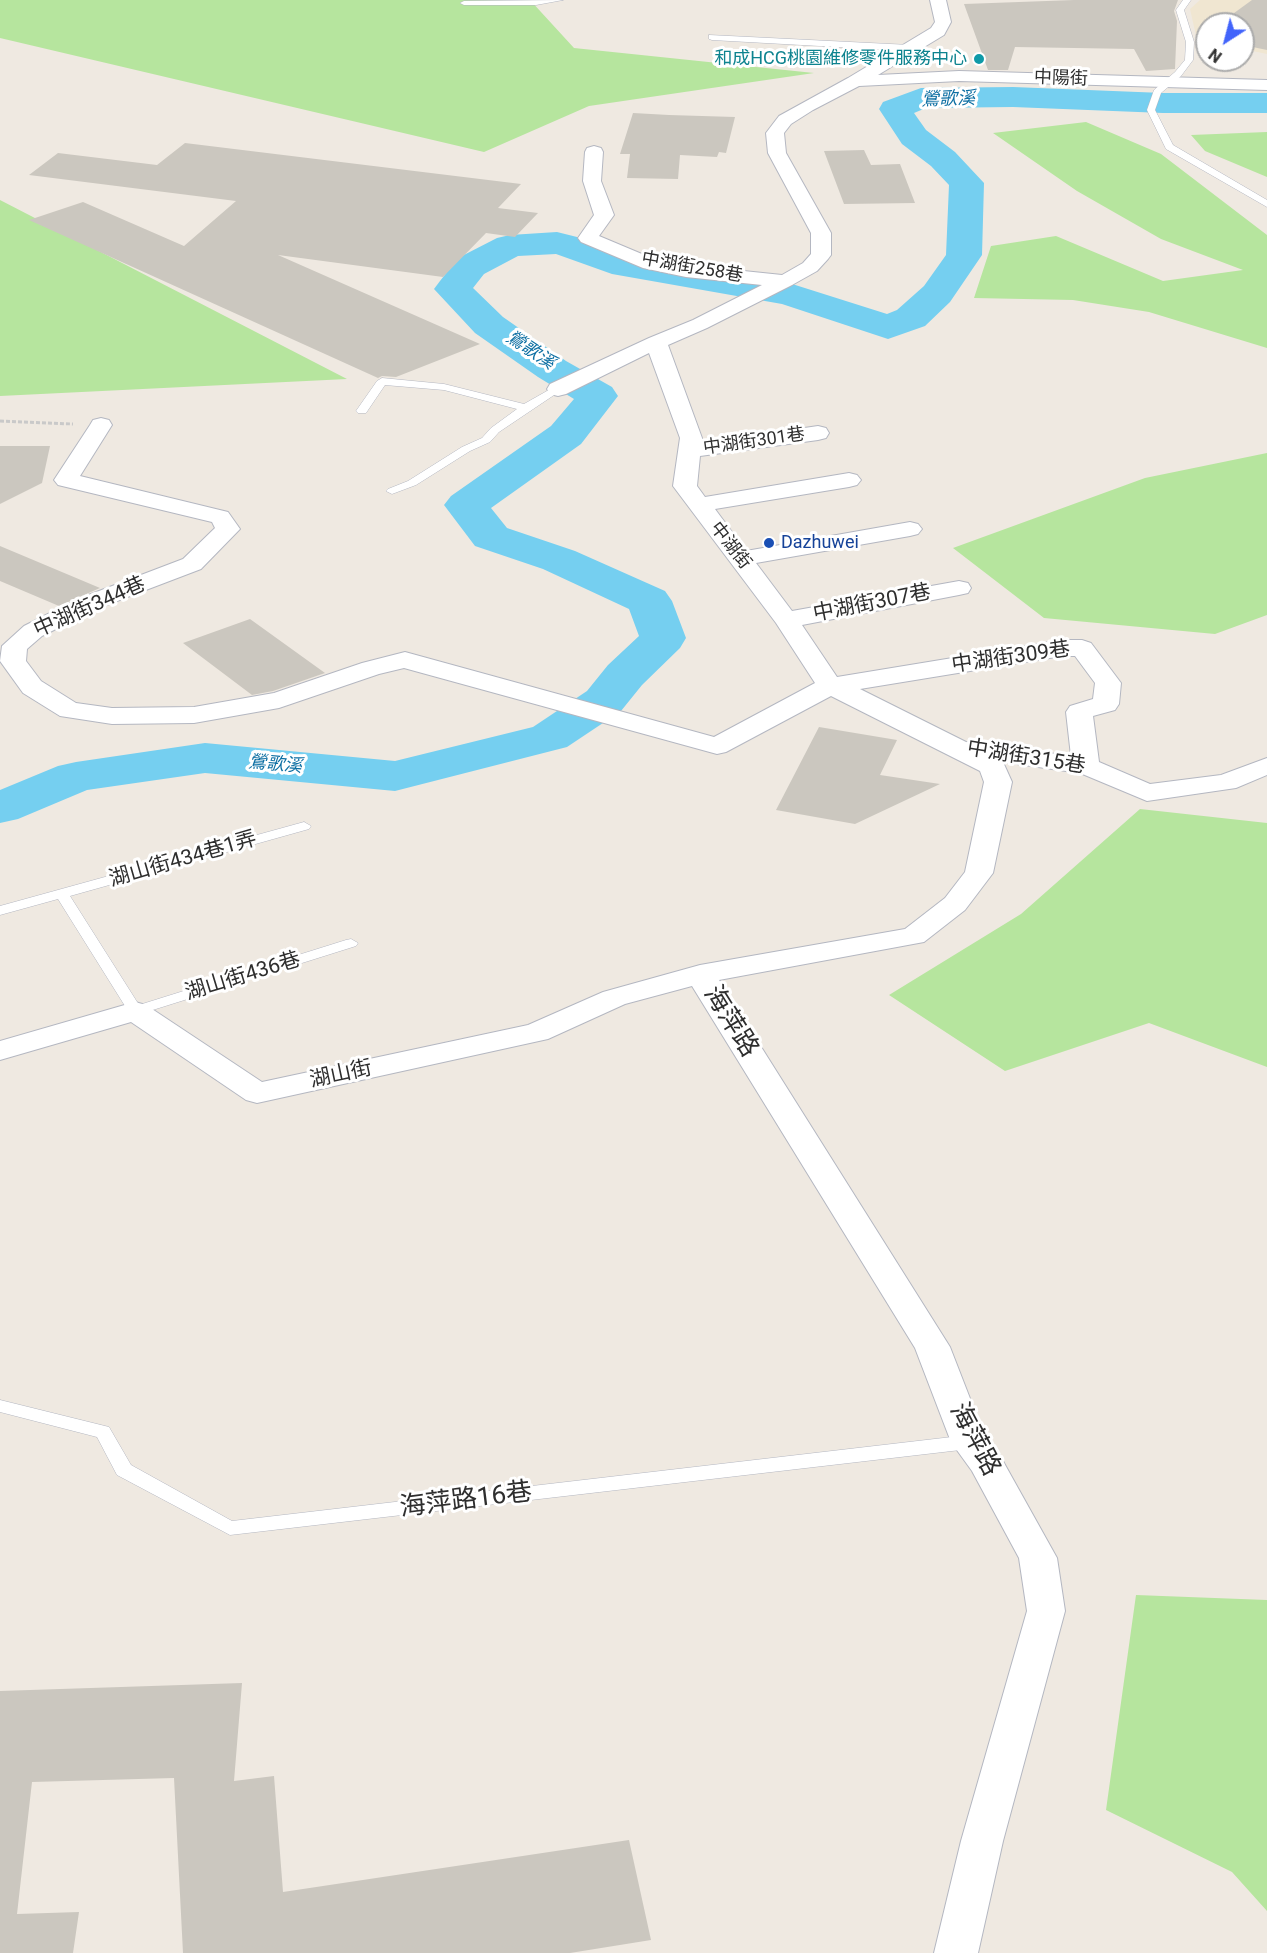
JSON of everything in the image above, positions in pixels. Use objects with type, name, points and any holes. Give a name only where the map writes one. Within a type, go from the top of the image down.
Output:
[{"type":"street","points":[[558,389],[594,370],[700,324],[810,267],[821,255],[821,233],[777,153],[775,133],[785,120],[855,81],[938,30],[943,22],[938,0]]},
{"type":"street","name":"中陽街","points":[[855,81],[959,76],[1161,87],[1267,85]]},
{"type":"street","name":"中湖街258巷","points":[[594,152],[592,181],[603,215],[588,238],[643,262],[686,271],[780,284]]},
{"type":"street","name":"中湖街","points":[[656,342],[691,438],[685,486],[786,620],[830,686]]},
{"type":"street","name":"中湖街344巷","points":[[101,425],[66,480],[220,518],[228,529],[192,564],[87,604],[33,631],[15,646],[13,661],[32,687],[69,710],[112,716],[194,715],[279,700],[371,668],[405,660],[717,746],[830,686]]},
{"type":"street","name":"中湖街301巷","points":[[690,452],[818,433]]},
{"type":"street","points":[[698,505],[849,480]]},
{"type":"street","points":[[740,559],[910,529]]},
{"type":"street","name":"中湖街307巷","points":[[786,620],[959,588]]},
{"type":"street","name":"中湖街309巷","points":[[830,686],[1062,648],[1082,648],[1108,683],[1106,704],[1079,712],[1086,766]]},
{"type":"street","points":[[700,974],[778,962],[914,936],[955,904],[979,873],[998,782],[992,766],[860,698],[830,686]]},
{"type":"street","name":"中湖街315巷","points":[[955,747],[1086,766],[1147,794],[1226,782],[1267,766]]},
{"type":"street","name":"湖山街","points":[[135,1011],[257,1093],[537,1032],[614,998],[700,974]]},
{"type":"street","name":"海萍路","points":[[700,974],[932,1347],[969,1442],[986,1463],[1038,1558],[1046,1611],[982,1841],[956,1953]]},
{"type":"street","points":[[0,1051],[135,1011]]},
{"type":"lane","points":[[464,3],[536,3],[559,0]]},
{"type":"lane","points":[[1187,0],[1180,10],[1190,42],[1189,60],[1178,74],[1161,87],[1151,110],[1169,147],[1267,204]]},
{"type":"lane","points":[[712,37],[909,48]]},
{"type":"lane","points":[[362,411],[382,381],[444,387],[526,408]]},
{"type":"lane","points":[[392,491],[412,483],[466,449],[486,440],[495,430],[526,408],[558,389]]},
{"type":"lane","name":"湖山街434巷1弄","points":[[0,911],[304,826]]},
{"type":"lane","points":[[62,894],[135,1011]]},
{"type":"lane","name":"湖山街436巷","points":[[135,1011],[351,943]]},
{"type":"lane","name":"海萍路16巷","points":[[0,1406],[103,1432],[124,1470],[230,1528],[969,1442]]},
{"type":"path","points":[[0,421],[101,425]]},
{"type":"shaded area","points":[[1200,0],[1267,0],[1267,54],[1255,52],[1255,12],[1195,12],[1195,31],[1190,9]]},
{"type":"green space","points":[[0,0],[530,0],[574,48],[814,73],[589,106],[484,152],[0,38]]},
{"type":"green space","points":[[1086,122],[1161,154],[1267,235],[1267,348],[1149,312],[1073,300],[974,298],[991,246],[1056,236],[1163,281],[1243,270],[1161,239],[1077,191],[993,133]]},
{"type":"green space","points":[[1267,132],[1267,177],[1205,151],[1191,135]]},
{"type":"green space","points":[[0,200],[347,379],[0,396]]},
{"type":"green space","points":[[1267,453],[1267,615],[1215,634],[1044,618],[953,548],[1145,478]]},
{"type":"green space","points":[[1140,809],[1267,823],[1267,1067],[1149,1023],[1005,1071],[889,995],[1021,914]]},
{"type":"green space","points":[[1136,1595],[1267,1600],[1267,1911],[1232,1872],[1106,1810]]},
{"type":"building","points":[[1074,0],[1178,0],[1174,11],[1177,21],[1175,69],[1146,71],[1134,49],[1015,47],[1008,70],[988,70],[964,4]]},
{"type":"building","points":[[1252,0],[1267,0],[1267,50],[1255,48],[1255,12],[1236,12]]},
{"type":"building","points":[[633,113],[735,117],[726,153],[719,152],[717,157],[680,155],[678,179],[627,178],[630,154],[620,154]]},
{"type":"building","points":[[185,143],[521,184],[498,208],[538,213],[515,237],[486,233],[443,277],[278,255],[480,344],[396,377],[378,378],[29,220],[83,202],[184,246],[236,201],[29,175],[58,153],[157,165]]},
{"type":"building","points":[[864,150],[871,165],[900,164],[915,203],[844,204],[824,151]]},
{"type":"building","points":[[0,446],[50,446],[42,483],[0,504]]},
{"type":"building","points":[[0,546],[100,588],[59,606],[0,581]]},
{"type":"building","points":[[250,619],[325,673],[273,691],[252,695],[183,643]]},
{"type":"building","points":[[819,727],[897,740],[880,775],[940,784],[855,824],[776,810]]},
{"type":"building","points":[[242,1683],[234,1781],[274,1776],[283,1892],[629,1840],[651,1940],[570,1953],[183,1953],[174,1778],[32,1782],[17,1914],[79,1912],[73,1953],[0,1953],[0,1691]]},
{"type":"waterway","name":"鶯歌溪","points":[[0,808],[76,777],[205,758],[395,776],[550,737],[604,701],[625,675],[663,638],[649,601],[559,560],[491,537],[466,505],[566,435],[598,396],[552,369],[489,325],[453,289],[471,266],[510,246],[557,243],[584,250],[612,263],[789,294],[888,327],[911,318],[937,294],[964,255],[967,183],[943,159],[914,137],[895,109],[921,98],[1013,97],[1163,103],[1267,103]]},
{"type":"place","name":"和成HCG桃園維修零件服務中心","points":[[979,59]]},
{"type":"place","name":"Dazhuwei","points":[[769,543]]}]
